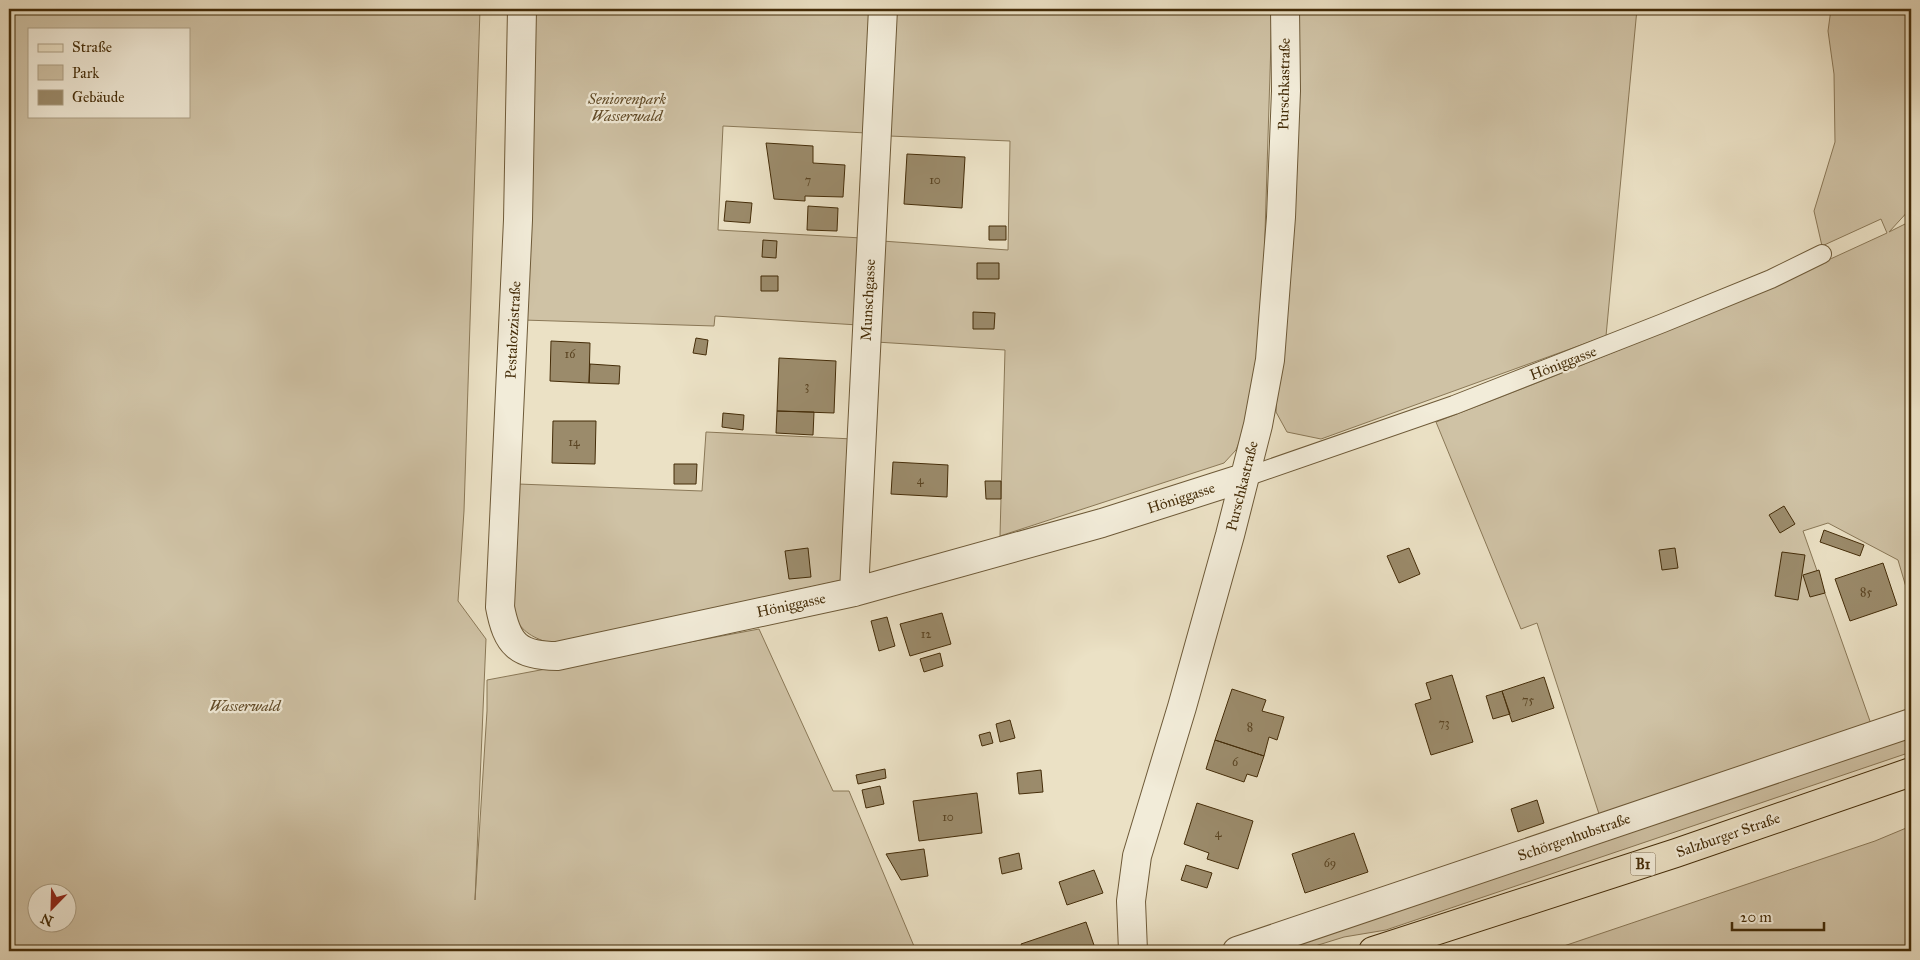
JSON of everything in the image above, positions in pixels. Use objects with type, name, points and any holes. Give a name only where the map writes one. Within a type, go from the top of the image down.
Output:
[{"type":"main road","name":"Salzburger Straße","points":[[1373,951],[1676,853],[1911,772]]},
{"type":"street","name":"Pestalozzistraße","points":[[516,648],[504,628],[500,607],[518,220],[522,9]]},
{"type":"street","name":"Munschgasse","points":[[854,592],[883,9]]},
{"type":"street","name":"Purschkastraße","points":[[1133,951],[1131,901],[1137,856],[1206,622],[1258,425],[1270,360],[1282,198],[1286,91],[1285,9]]},
{"type":"street","name":"Höniggasse","points":[[516,648],[537,656],[556,656],[854,592],[1102,523],[1243,478]]},
{"type":"street","name":"Schörgenhubstraße","points":[[1237,951],[1911,723]]},
{"type":"lane","name":"Höniggasse","points":[[1243,478],[1454,405],[1663,324],[1771,279],[1822,254]]},
{"type":"green space","name":"Wasserwald","points":[[9,9],[480,9],[464,511],[458,601],[486,639],[475,900],[487,711],[487,680],[759,629],[833,791],[849,791],[916,951],[9,951]]},
{"type":"green space","name":"Seniorenpark Wasserwald","points":[[531,9],[873,9],[867,133],[723,126],[718,230],[862,238],[858,325],[715,316],[714,326],[523,320]]},
{"type":"green space","points":[[896,9],[1272,9],[1263,297],[1257,367],[1247,423],[1236,450],[1224,463],[1000,536],[1005,350],[876,342],[882,241],[1008,250],[1010,141],[889,136]]},
{"type":"green space","points":[[1297,9],[1637,9],[1606,336],[1321,439],[1287,432],[1276,412]]},
{"type":"green space","points":[[1831,9],[1911,9],[1911,208],[1889,232],[1911,221],[1911,604],[1898,560],[1828,523],[1803,531],[1871,724],[1600,817],[1537,623],[1521,629],[1436,422],[1663,332],[1887,233],[1881,219],[1822,246],[1814,211],[1835,142],[1834,74],[1828,31]]},
{"type":"green space","points":[[706,432],[853,439],[847,579],[553,644],[534,637],[520,626],[512,614],[518,484],[702,491]]},
{"type":"green space","points":[[1911,735],[1911,752],[1386,930],[1344,937],[1299,951],[1261,951]]},
{"type":"green space","points":[[1911,826],[1911,951],[1549,951],[1875,841]]},
{"type":"building","points":[[766,143],[813,146],[813,163],[845,165],[843,197],[805,196],[805,201],[774,199]]},
{"type":"building","points":[[907,154],[965,157],[962,208],[904,204]]},
{"type":"building","points":[[726,201],[752,203],[750,223],[724,221]]},
{"type":"building","points":[[808,206],[838,208],[837,231],[807,230]]},
{"type":"building","points":[[989,226],[1006,226],[1006,240],[989,240]]},
{"type":"building","points":[[763,240],[777,241],[776,258],[762,257]]},
{"type":"building","points":[[977,263],[999,263],[999,279],[977,279]]},
{"type":"building","points":[[761,276],[778,276],[778,291],[761,291]]},
{"type":"building","points":[[973,312],[995,313],[994,329],[973,329]]},
{"type":"building","points":[[696,338],[708,340],[706,355],[693,353]]},
{"type":"building","points":[[551,341],[590,343],[589,383],[550,381]]},
{"type":"building","points":[[779,358],[836,361],[834,413],[777,411]]},
{"type":"building","points":[[590,364],[620,366],[619,384],[589,383]]},
{"type":"building","points":[[777,411],[814,412],[813,435],[776,433]]},
{"type":"building","points":[[723,413],[744,415],[743,430],[722,427]]},
{"type":"building","points":[[553,421],[596,421],[595,464],[552,463]]},
{"type":"building","points":[[893,462],[948,465],[947,497],[891,494]]},
{"type":"building","points":[[674,464],[697,464],[696,484],[674,484]]},
{"type":"building","points":[[985,481],[1001,481],[1001,499],[986,499]]},
{"type":"building","points":[[1784,506],[1795,524],[1780,533],[1769,515]]},
{"type":"building","points":[[1824,530],[1864,545],[1860,556],[1820,542]]},
{"type":"building","points":[[808,548],[811,577],[789,579],[785,551]]},
{"type":"building","points":[[1409,548],[1420,574],[1399,583],[1387,556]]},
{"type":"building","points":[[1675,548],[1678,568],[1662,570],[1659,550]]},
{"type":"building","points":[[1782,552],[1805,555],[1798,600],[1775,596]]},
{"type":"building","points":[[1883,563],[1897,605],[1850,621],[1835,579]]},
{"type":"building","points":[[1819,570],[1825,593],[1810,597],[1803,575]]},
{"type":"building","points":[[942,613],[951,644],[910,656],[900,624]]},
{"type":"building","points":[[887,617],[895,646],[879,651],[871,621]]},
{"type":"building","points":[[940,653],[943,666],[924,672],[920,659]]},
{"type":"building","points":[[1452,675],[1473,742],[1431,755],[1415,704],[1431,699],[1426,683]]},
{"type":"building","points":[[1544,677],[1554,708],[1512,722],[1502,691]]},
{"type":"building","points":[[1232,689],[1266,700],[1262,711],[1284,717],[1277,740],[1269,737],[1264,756],[1215,740]]},
{"type":"building","points":[[1502,691],[1510,714],[1493,719],[1486,696]]},
{"type":"building","points":[[1010,720],[1015,738],[1000,742],[996,724]]},
{"type":"building","points":[[990,732],[993,743],[982,746],[979,735]]},
{"type":"building","points":[[1215,740],[1264,756],[1257,777],[1247,774],[1244,782],[1206,769]]},
{"type":"building","points":[[885,769],[886,778],[858,784],[856,775]]},
{"type":"building","points":[[1041,770],[1043,792],[1019,794],[1017,773]]},
{"type":"building","points":[[880,786],[884,804],[866,808],[862,790]]},
{"type":"building","points":[[977,793],[982,833],[919,841],[913,801]]},
{"type":"building","points":[[1537,800],[1544,823],[1518,832],[1511,809]]},
{"type":"building","points":[[1197,803],[1253,821],[1238,869],[1207,859],[1209,853],[1184,844]]},
{"type":"building","points":[[1354,833],[1368,872],[1305,893],[1292,854]]},
{"type":"building","points":[[924,849],[928,876],[901,880],[886,854]]},
{"type":"building","points":[[1019,853],[1022,869],[1002,874],[999,858]]},
{"type":"building","points":[[1186,865],[1212,873],[1207,888],[1181,880]]},
{"type":"building","points":[[1094,870],[1103,893],[1067,905],[1059,882]]},
{"type":"building","points":[[1086,922],[1096,951],[1024,951],[1021,944]]}]
